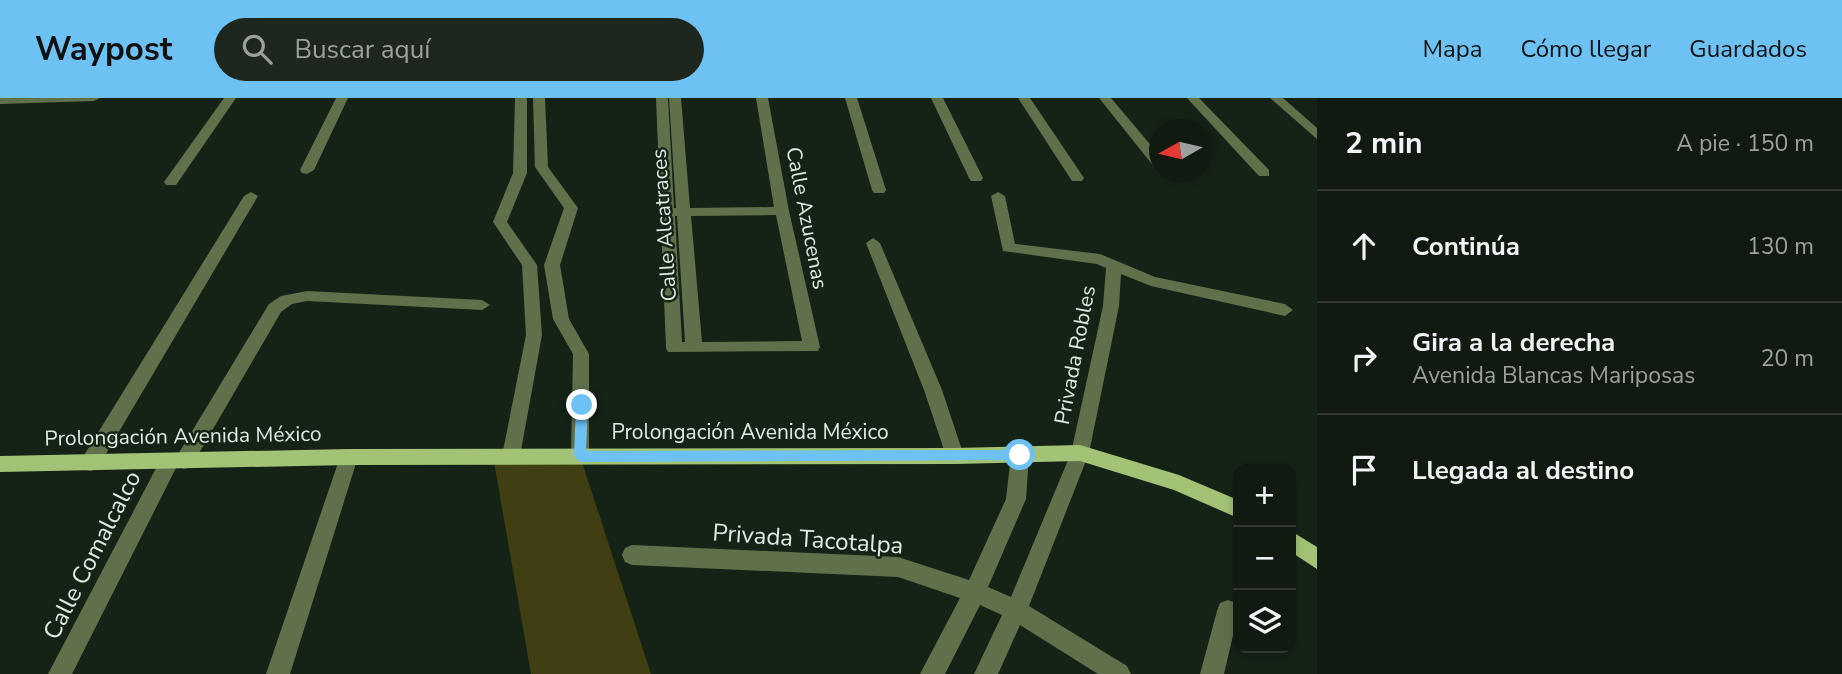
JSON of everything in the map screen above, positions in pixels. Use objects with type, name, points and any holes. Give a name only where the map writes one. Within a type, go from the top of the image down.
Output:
[{"type":"main road","name":"Prolongación Avenida México","points":[[1,466],[349,457],[955,456],[1080,453],[1179,483],[1233,507]]},
{"type":"main road","points":[[1296,544],[1317,559]]},
{"type":"street","points":[[1,100],[94,98]]},
{"type":"street","points":[[171,182],[230,98]]},
{"type":"street","points":[[307,170],[342,98]]},
{"type":"street","points":[[511,456],[534,335],[529,265],[500,222],[520,173],[521,98]]},
{"type":"street","points":[[539,98],[542,167],[571,208],[552,265],[561,319],[581,354],[580,456]]},
{"type":"street","name":"Calle Alcatraces","points":[[662,98],[674,348],[694,348],[675,98]]},
{"type":"street","name":"Calle Azucenas","points":[[694,348],[812,346],[782,211],[762,98]]},
{"type":"street","points":[[851,98],[879,190]]},
{"type":"street","points":[[937,98],[976,178]]},
{"type":"street","points":[[1024,98],[1077,178]]},
{"type":"street","points":[[1105,98],[1149,152]]},
{"type":"street","points":[[1194,98],[1264,173]]},
{"type":"street","points":[[1276,98],[1317,135]]},
{"type":"street","points":[[90,463],[251,196]]},
{"type":"street","name":"Privada Robles","points":[[998,196],[1008,248],[1100,259],[1151,281],[1286,310]]},
{"type":"street","points":[[668,212],[782,211]]},
{"type":"street","points":[[873,243],[933,390],[955,456]]},
{"type":"street","name":"Privada Robles","points":[[986,674],[1016,610],[1080,453],[1111,306],[1114,266]]},
{"type":"street","name":"Calle Comalcalco","points":[[60,674],[177,461],[275,308],[287,300],[307,296],[482,305]]},
{"type":"street","points":[[932,674],[975,592],[1016,499],[1020,455]]},
{"type":"street","points":[[278,674],[349,457]]},
{"type":"street","name":"Privada Tacotalpa","points":[[632,555],[898,568],[975,592],[1016,610],[1119,674]]},
{"type":"street","points":[[1212,674],[1228,611]]},
{"type":"shaded area","points":[[493,456],[580,456],[651,674],[531,674]]},
{"type":"route","points":[[582,405],[580,456],[1020,455]]}]
